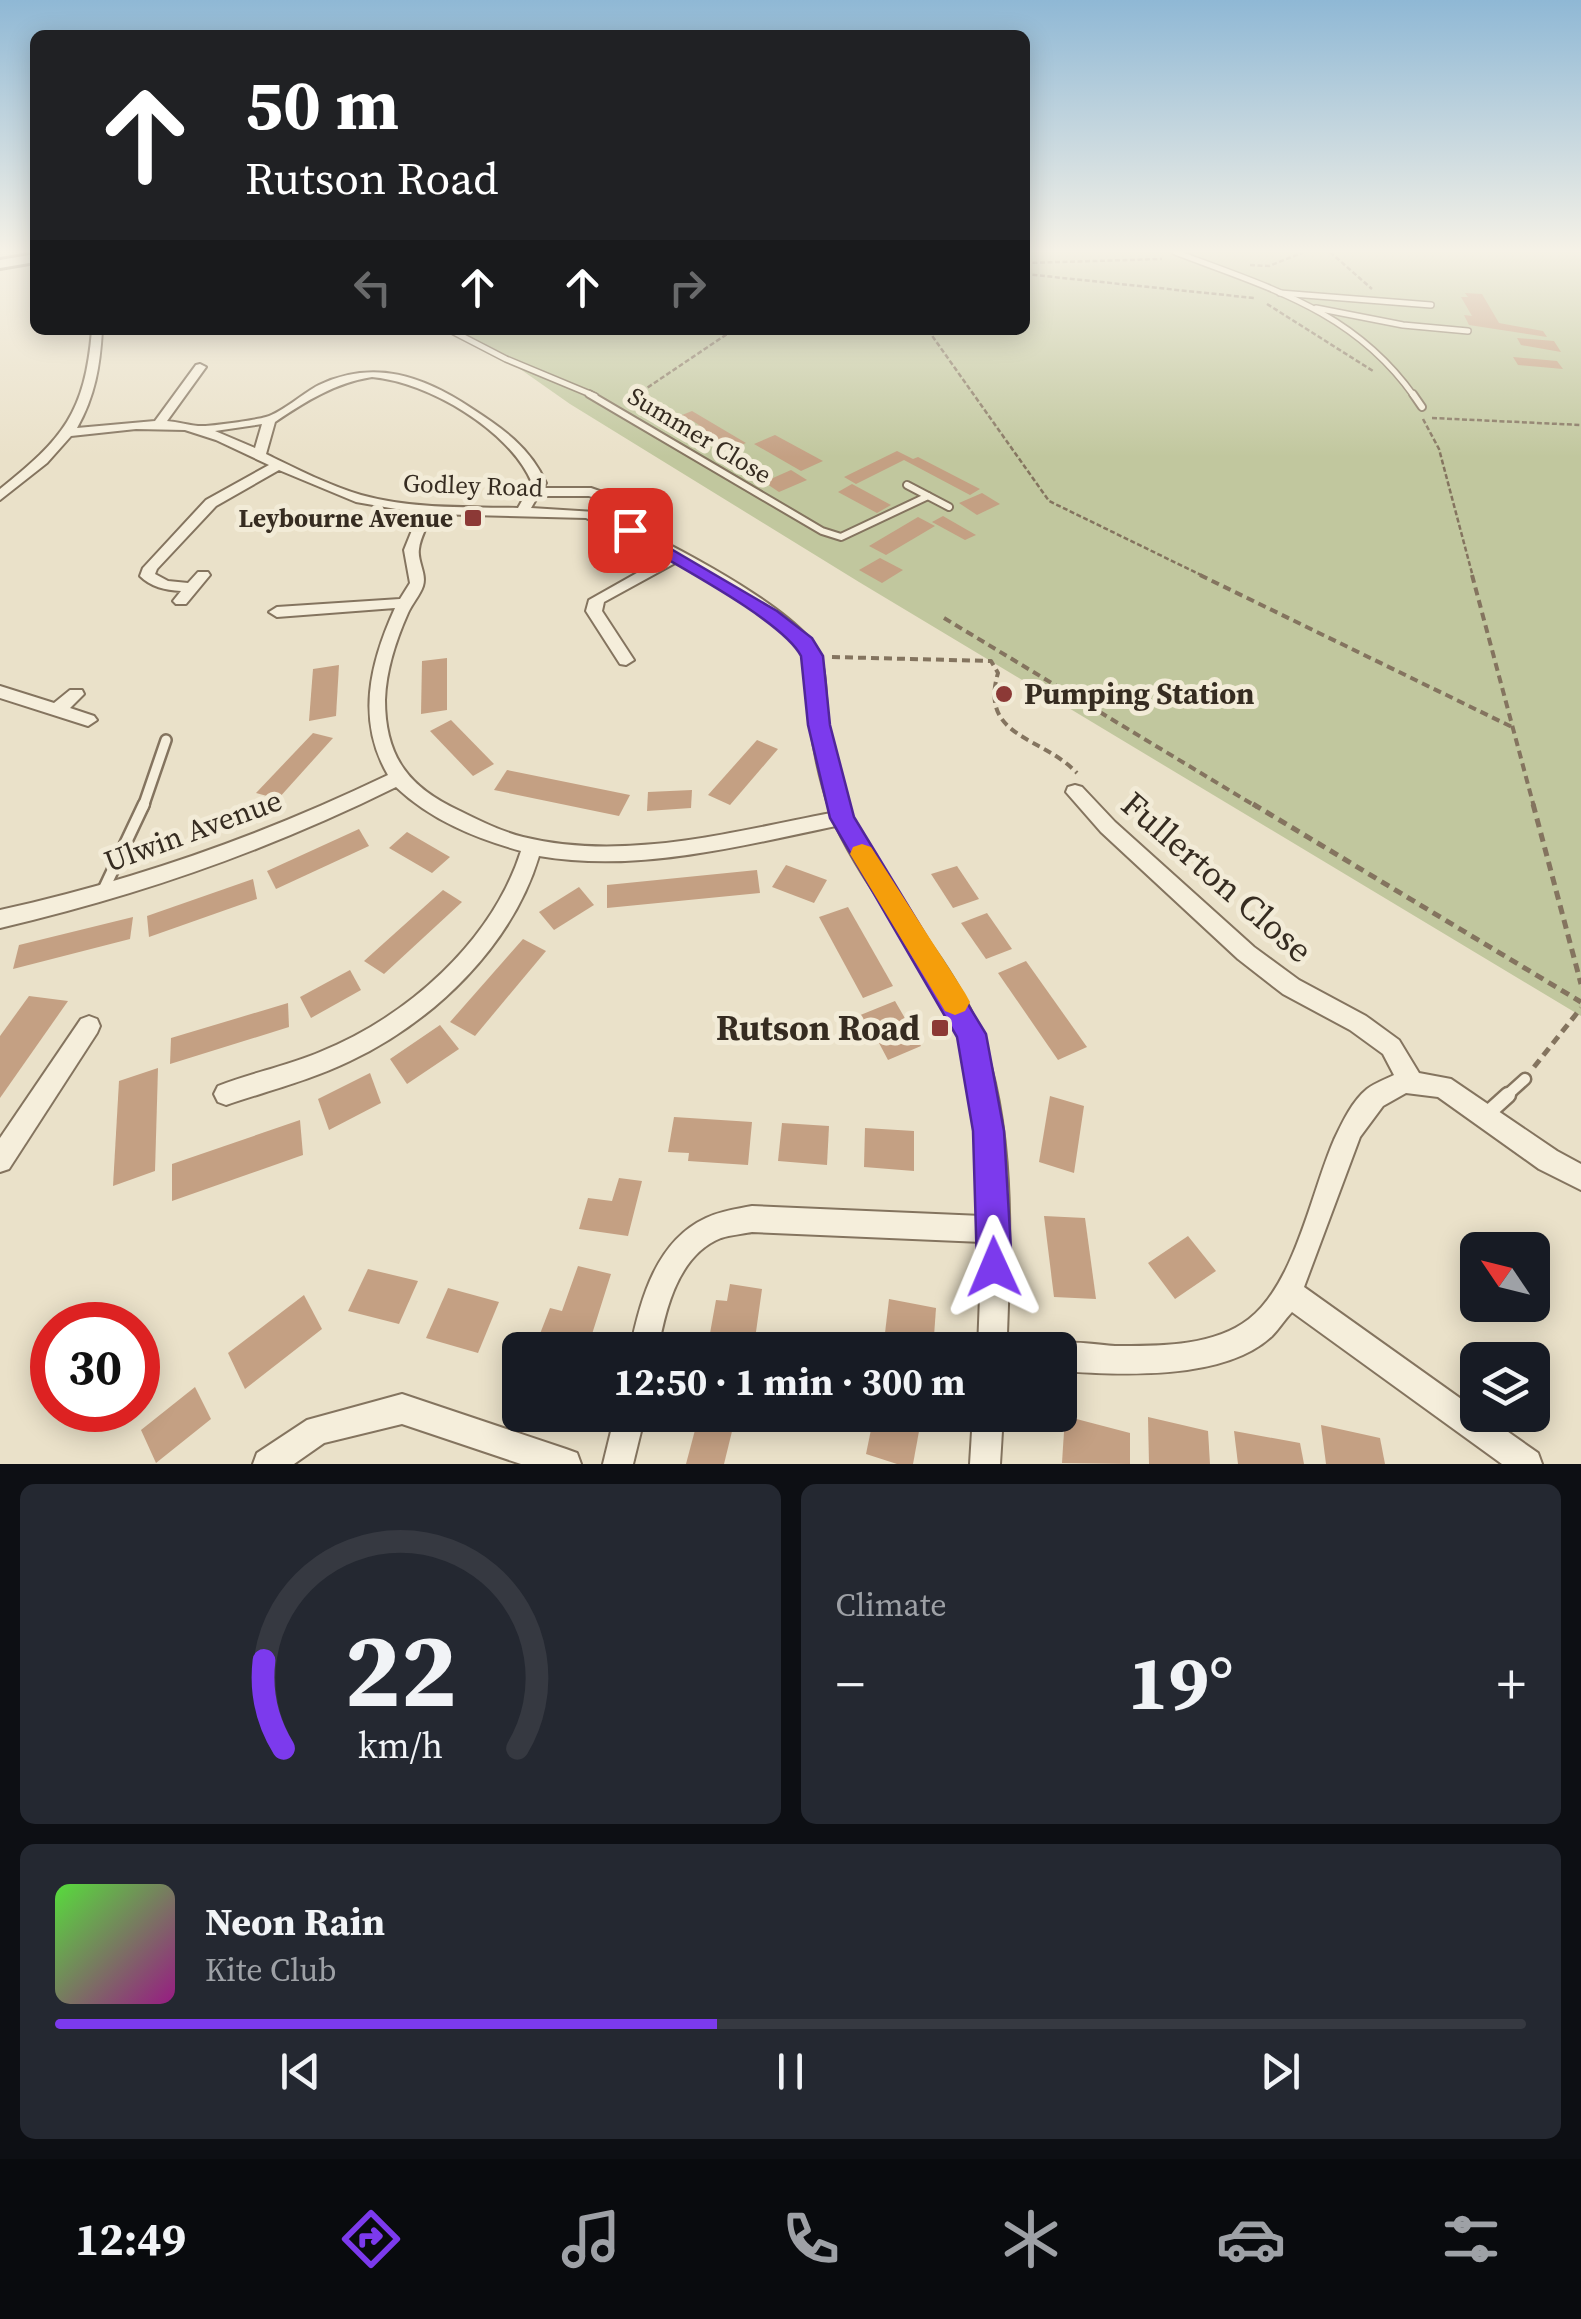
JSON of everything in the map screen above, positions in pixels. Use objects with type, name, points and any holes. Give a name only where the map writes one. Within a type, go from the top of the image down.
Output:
[{"type":"street","points":[[0,496],[71,432],[92,384],[97,335]]},
{"type":"street","points":[[157,427],[182,383],[200,367]]},
{"type":"street","points":[[199,430],[266,422],[347,378],[398,373],[440,390],[515,443],[533,467],[539,484],[523,510]]},
{"type":"street","points":[[259,456],[269,433],[266,422]]},
{"type":"street","name":"Godley Road","points":[[71,432],[157,427],[199,430],[362,499],[600,517],[676,558],[792,631],[812,656]]},
{"type":"street","points":[[181,601],[198,581],[164,585],[147,576],[211,503],[278,465]]},
{"type":"street","points":[[535,492],[591,492],[603,497],[605,504],[600,517]]},
{"type":"street","points":[[428,507],[411,550],[416,582],[385,649],[376,682],[376,726],[399,778],[425,802],[485,833],[532,847],[585,853],[657,849],[842,818]]},
{"type":"street","points":[[638,642],[622,655],[594,611],[596,600],[676,558]]},
{"type":"street","points":[[278,612],[404,603]]},
{"type":"street","points":[[812,656],[825,755],[842,818],[971,1034],[988,1131],[1000,1332]]},
{"type":"street","points":[[0,692],[88,720]]},
{"type":"street","points":[[56,710],[76,694]]},
{"type":"street","name":"Ulwin Avenue","points":[[0,919],[101,896],[228,855],[399,778]]},
{"type":"street","name":"Fullerton Close","points":[[1076,792],[1108,827],[1246,953],[1290,987],[1358,1023],[1391,1047],[1410,1080]]},
{"type":"street","points":[[226,1094],[343,1054],[397,1023],[482,946],[528,870],[532,847]]},
{"type":"street","points":[[0,1160],[89,1026]]},
{"type":"street","points":[[1077,1357],[1187,1356],[1236,1341],[1262,1326],[1289,1293],[1305,1262],[1352,1124],[1377,1094],[1410,1080],[1443,1087],[1548,1160],[1581,1177]]},
{"type":"street","points":[[647,1332],[668,1274],[684,1247],[714,1228],[752,1219],[994,1230]]},
{"type":"street","points":[[1289,1293],[1527,1464]]},
{"type":"street","points":[[268,1464],[317,1430],[402,1410],[566,1464]]},
{"type":"street","points":[[618,1464],[626,1432]]},
{"type":"street","points":[[985,1464],[987,1432]]},
{"type":"lane","points":[[1334,320],[1356,332],[1404,381],[1422,407]]},
{"type":"lane","points":[[1381,320],[1468,332]]},
{"type":"lane","name":"Summer Close","points":[[460,335],[593,395],[822,531],[841,537],[928,496]]},
{"type":"lane","points":[[906,485],[949,507]]},
{"type":"lane","points":[[101,896],[142,807],[166,740]]},
{"type":"lane","points":[[1486,1116],[1525,1079]]},
{"type":"path","points":[[1294,320],[1375,372]]},
{"type":"path","points":[[625,402],[726,335]]},
{"type":"path","points":[[932,335],[1048,501],[1512,726]]},
{"type":"path","points":[[1581,425],[1422,418],[1438,449],[1581,984]]},
{"type":"path","points":[[944,618],[1581,1008],[1525,1079]]},
{"type":"path","points":[[812,656],[991,661],[998,672],[990,704],[996,720],[1070,763],[1080,778],[1076,792]]},
{"type":"green space","points":[[1030,320],[1581,320],[1581,1016],[859,582],[570,404],[506,359],[460,335],[1030,335]]},
{"type":"building","points":[[1467,320],[1497,320],[1543,331],[1547,337],[1469,325]]},
{"type":"building","points":[[1517,338],[1554,341],[1561,352],[1521,345]]},
{"type":"building","points":[[1513,357],[1557,361],[1563,369],[1518,365]]},
{"type":"building","points":[[692,411],[746,443],[731,449],[693,427],[699,425],[693,421],[683,425],[672,419]]},
{"type":"building","points":[[775,435],[823,461],[801,471],[754,444]]},
{"type":"building","points":[[897,451],[913,459],[918,457],[980,489],[970,495],[904,460],[856,484],[844,477]]},
{"type":"building","points":[[791,470],[807,480],[779,492],[764,482]]},
{"type":"building","points":[[852,484],[891,505],[877,513],[838,492]]},
{"type":"building","points":[[982,493],[1000,504],[977,515],[959,503]]},
{"type":"building","points":[[943,516],[976,535],[965,540],[932,522]]},
{"type":"building","points":[[918,517],[935,526],[886,555],[869,546]]},
{"type":"building","points":[[880,558],[903,570],[882,583],[859,570]]},
{"type":"building","points":[[447,658],[447,710],[421,714],[422,661]]},
{"type":"building","points":[[339,665],[336,716],[309,721],[313,669]]},
{"type":"building","points":[[451,720],[494,764],[473,776],[430,731]]},
{"type":"building","points":[[313,733],[333,738],[278,799],[256,793]]},
{"type":"building","points":[[757,740],[778,749],[730,805],[708,795]]},
{"type":"building","points":[[507,770],[630,795],[619,816],[494,790]]},
{"type":"building","points":[[692,790],[691,808],[647,811],[648,792]]},
{"type":"building","points":[[359,829],[369,846],[276,889],[267,871]]},
{"type":"building","points":[[407,832],[450,857],[432,873],[389,848]]},
{"type":"building","points":[[786,865],[827,880],[814,903],[772,887]]},
{"type":"building","points":[[957,866],[979,899],[953,908],[931,874]]},
{"type":"building","points":[[757,870],[760,893],[607,908],[607,885]]},
{"type":"building","points":[[253,879],[257,899],[149,937],[147,916]]},
{"type":"building","points":[[579,887],[594,905],[554,930],[539,912]]},
{"type":"building","points":[[443,890],[462,902],[384,974],[364,961]]},
{"type":"building","points":[[848,907],[893,986],[863,998],[819,917]]},
{"type":"building","points":[[987,913],[1012,949],[986,959],[961,923]]},
{"type":"building","points":[[133,917],[130,939],[13,969],[19,945]]},
{"type":"building","points":[[523,939],[546,951],[475,1036],[450,1022]]},
{"type":"building","points":[[1026,961],[1087,1047],[1058,1060],[998,973]]},
{"type":"building","points":[[350,970],[361,990],[311,1018],[300,997]]},
{"type":"building","points":[[29,996],[68,1001],[0,1098],[0,1036]]},
{"type":"building","points":[[895,1001],[921,1046],[888,1060],[870,1026],[859,1030],[853,1018]]},
{"type":"building","points":[[288,1003],[289,1027],[170,1064],[171,1038]]},
{"type":"building","points":[[440,1025],[459,1049],[407,1084],[390,1059]]},
{"type":"building","points":[[158,1068],[155,1171],[113,1186],[119,1081]]},
{"type":"building","points":[[370,1073],[381,1103],[329,1130],[318,1099]]},
{"type":"building","points":[[1050,1096],[1084,1106],[1074,1173],[1039,1162]]},
{"type":"building","points":[[674,1117],[752,1122],[748,1165],[688,1161],[689,1153],[668,1152]]},
{"type":"building","points":[[300,1120],[303,1155],[172,1201],[172,1164]]},
{"type":"building","points":[[782,1123],[829,1126],[827,1165],[778,1161]]},
{"type":"building","points":[[865,1128],[914,1131],[914,1171],[864,1167]]},
{"type":"building","points":[[619,1178],[642,1181],[628,1236],[579,1229],[588,1198],[612,1201]]},
{"type":"building","points":[[1044,1216],[1085,1218],[1096,1299],[1054,1297]]},
{"type":"building","points":[[1188,1236],[1216,1271],[1175,1299],[1148,1263]]},
{"type":"building","points":[[578,1266],[611,1274],[593,1332],[541,1332],[550,1308],[562,1311]]},
{"type":"building","points":[[368,1269],[418,1281],[399,1324],[348,1311]]},
{"type":"building","points":[[730,1284],[762,1289],[756,1332],[710,1332],[716,1300],[727,1301]]},
{"type":"building","points":[[448,1288],[499,1302],[478,1353],[426,1338]]},
{"type":"building","points":[[304,1295],[322,1329],[245,1389],[228,1353]]},
{"type":"building","points":[[889,1299],[936,1308],[934,1332],[885,1332]]},
{"type":"building","points":[[195,1387],[211,1419],[156,1463],[142,1432],[160,1432],[160,1415]]},
{"type":"building","points":[[1148,1417],[1208,1431],[1210,1464],[1149,1464]]},
{"type":"building","points":[[1077,1419],[1130,1433],[1130,1464],[1062,1463],[1064,1432],[1077,1432]]},
{"type":"building","points":[[1321,1425],[1380,1438],[1385,1464],[1326,1464]]},
{"type":"building","points":[[1234,1431],[1300,1443],[1304,1464],[1238,1464]]},
{"type":"building","points":[[694,1432],[732,1432],[724,1464],[686,1464]]},
{"type":"building","points":[[871,1432],[919,1432],[913,1464],[897,1464],[866,1454]]},
{"type":"slow traffic","points":[[862,854],[955,1002]]},
{"type":"place","name":"Leybourne Avenue","points":[[473,518]]},
{"type":"place","name":"Pumping Station","points":[[1004,694]]},
{"type":"place","name":"Rutson Road","points":[[940,1028]]},
{"type":"route","points":[[630,530],[792,631],[812,656],[819,725],[842,818],[958,1006],[971,1034],[988,1131],[994,1267]]}]
